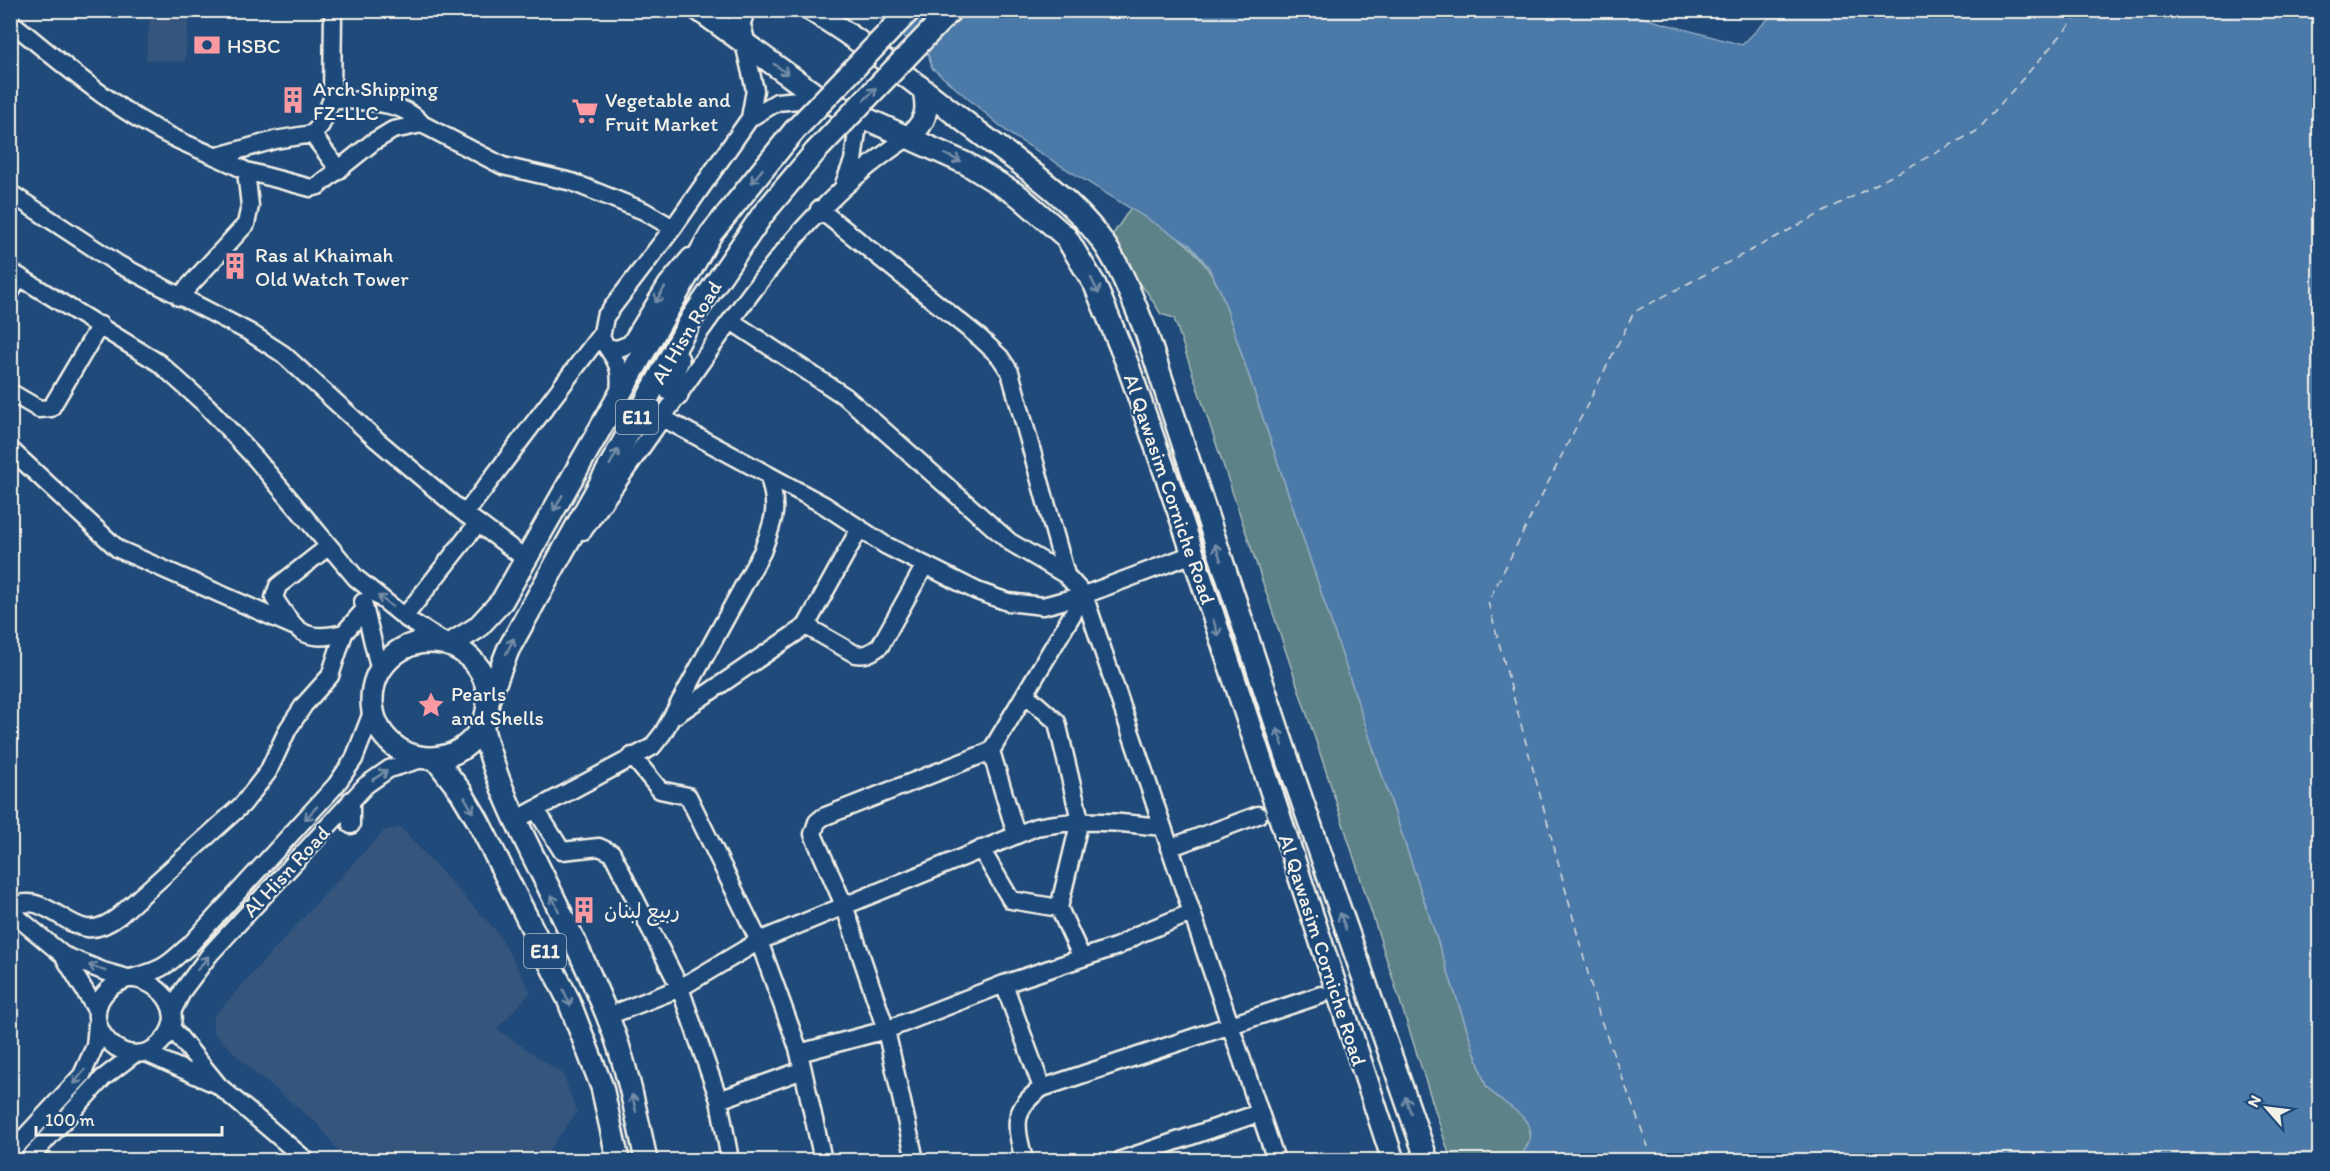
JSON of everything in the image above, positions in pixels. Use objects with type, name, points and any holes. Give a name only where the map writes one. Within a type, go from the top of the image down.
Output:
[{"type":"main road","name":"Al Qawasim Corniche Road","points":[[699,10],[820,98],[967,164],[1019,196],[1066,237],[1095,285],[1127,363],[1193,554],[1393,1161]]},
{"type":"main road","points":[[744,10],[739,23],[744,43]]},
{"type":"main road","name":"Al Qawasim Corniche Road","points":[[810,10],[856,38],[1081,214],[1102,240],[1119,269],[1146,332],[1286,754],[1427,1161]]},
{"type":"main road","name":"Al Hisn Road","points":[[450,645],[477,628],[502,601],[711,234],[794,130],[910,10]]},
{"type":"main road","name":"Al Hisn Road","points":[[488,700],[508,650],[692,318],[763,214],[815,152],[951,10]]},
{"type":"main road","points":[[909,137],[925,119],[928,106],[924,91]]},
{"type":"main road","points":[[677,395],[671,391],[669,381],[700,321],[815,152]]},
{"type":"main road","points":[[1152,490],[1174,500]]},
{"type":"main road","points":[[434,642],[450,645],[465,654],[478,667],[485,683],[488,700],[482,725],[463,748],[430,758],[407,754],[391,743],[379,728],[373,710],[372,697],[380,670],[390,658],[411,646],[434,642]]},
{"type":"main road","name":"E11","points":[[482,725],[490,760],[514,821],[547,884],[608,1016],[632,1096],[646,1161]]},
{"type":"main road","name":"E11","points":[[430,758],[461,792],[477,819],[568,999],[602,1087],[618,1161]]},
{"type":"street","points":[[218,156],[275,140],[312,134],[321,125],[332,99],[333,10]]},
{"type":"street","points":[[13,20],[104,95],[169,136],[218,156],[246,171],[311,188],[318,186],[373,142],[393,130],[422,124]]},
{"type":"street","points":[[744,43],[754,90],[750,118]]},
{"type":"street","points":[[405,616],[472,519],[604,340],[605,317],[674,228],[750,118],[777,102],[820,98]]},
{"type":"street","points":[[332,99],[394,106],[415,114],[422,124],[503,166],[572,182],[644,211],[674,228]]},
{"type":"street","points":[[844,185],[853,161],[859,117]]},
{"type":"street","points":[[312,134],[339,170]]},
{"type":"street","points":[[540,593],[661,417],[770,266],[819,209],[844,185],[909,137]]},
{"type":"street","points":[[179,297],[246,224],[250,206],[246,171]]},
{"type":"street","points":[[10,193],[118,264],[249,332],[283,354],[378,440],[472,519],[526,559]]},
{"type":"street","points":[[819,209],[1000,357],[1010,372],[1066,575]]},
{"type":"street","points":[[604,340],[617,349],[630,344],[667,284],[711,234]]},
{"type":"street","points":[[10,292],[15,274],[159,363],[207,406],[256,459],[356,578],[405,616],[450,645]]},
{"type":"street","points":[[730,321],[846,397],[1010,542],[1066,575],[1084,594],[1168,848],[1276,1161]]},
{"type":"street","points":[[10,392],[39,409],[51,408],[100,325]]},
{"type":"street","points":[[604,340],[618,362],[621,372],[619,394]]},
{"type":"street","points":[[661,417],[860,528],[885,545],[977,591],[1008,602],[1043,606],[1084,594],[1193,554]]},
{"type":"street","points":[[10,449],[118,549],[293,626],[312,638],[344,633]]},
{"type":"street","points":[[514,821],[652,747],[672,717],[762,552],[773,522],[776,502],[768,477]]},
{"type":"street","points":[[672,717],[806,626],[860,528]]},
{"type":"street","points":[[293,626],[274,598],[275,590],[329,546]]},
{"type":"street","points":[[806,626],[855,654],[872,652],[880,646],[925,565]]},
{"type":"street","points":[[356,578],[380,670]]},
{"type":"street","points":[[915,1161],[886,1030],[844,905],[813,834],[817,822],[823,817],[991,751],[1084,594]]},
{"type":"street","points":[[12,914],[38,904],[81,928],[90,929],[110,923],[119,916],[243,804],[257,787],[268,772],[290,726],[304,705],[330,676],[344,633],[365,609]]},
{"type":"street","points":[[1025,694],[1057,722],[1080,820],[1059,908],[1082,958]]},
{"type":"street","name":"Al Hisn Road","points":[[133,979],[164,967],[189,946],[336,785],[354,759],[373,710]]},
{"type":"street","points":[[991,751],[1016,834]]},
{"type":"street","points":[[632,756],[660,790],[688,796],[759,941],[801,1061],[823,1161]]},
{"type":"street","name":"Al Hisn Road","points":[[172,1019],[183,990],[199,967],[351,800],[366,785],[389,769],[430,758]]},
{"type":"street","points":[[351,800],[351,825]]},
{"type":"street","points":[[537,810],[562,851],[599,848],[612,853],[680,988],[719,1100],[730,1161]]},
{"type":"street","points":[[1168,848],[1258,815]]},
{"type":"street","points":[[608,1016],[680,988],[759,941],[1036,827],[1097,819],[1162,827]]},
{"type":"street","points":[[981,849],[1011,900],[1059,908]]},
{"type":"street","points":[[719,1100],[801,1061],[1004,984],[1118,946],[1139,934],[1191,913]]},
{"type":"street","points":[[12,914],[63,955],[103,971],[149,981],[160,988],[168,999],[172,1019],[219,1086],[300,1159]]},
{"type":"street","points":[[63,955],[110,1045],[180,1066],[219,1086]]},
{"type":"street","points":[[10,1153],[82,1075],[95,1046],[101,999],[109,989],[133,979]]},
{"type":"street","points":[[1004,984],[1042,1088]]},
{"type":"street","points":[[1024,1161],[1017,1129],[1019,1110],[1030,1096],[1042,1088],[1321,995]]},
{"type":"street","points":[[28,1161],[103,1078],[139,1054],[157,1047],[172,1019]]},
{"type":"street","points":[[1121,1161],[1259,1113]]},
{"type":"shaded area","points":[[1614,10],[1742,45],[1776,11],[2319,11],[2319,1160],[1517,1160],[1527,1146],[1531,1135],[1529,1125],[1486,1086],[1221,292],[1208,266],[1190,245],[1011,135],[932,68],[928,54],[869,11]]},
{"type":"shaded area","points":[[150,14],[189,18],[185,62],[146,60]]},
{"type":"shaded area","points":[[400,827],[498,933],[531,992],[497,1029],[563,1074],[577,1112],[542,1160],[350,1160],[340,1154],[319,1125],[253,1071],[213,1032],[213,1017],[322,897],[384,831]]},
{"type":"green space","points":[[1131,207],[1184,242],[1203,262],[1221,292],[1486,1086],[1515,1109],[1528,1126],[1530,1136],[1517,1160],[1451,1160],[1330,783],[1174,318],[1161,314],[1147,292],[1104,248]]},
{"type":"ferry route","points":[[1653,1160],[1600,1018],[1488,602],[1634,312],[1977,131],[2083,10]]},
{"type":"place","name":"HSBC","points":[[207,45]]},
{"type":"place","name":"Arch Shipping FZ-LLC","points":[[293,100]]},
{"type":"place","name":"Vegetable and Fruit Market","points":[[585,111]]},
{"type":"place","name":"Ras al Khaimah Old Watch Tower","points":[[235,266]]},
{"type":"place","name":"Pearls and Shells","points":[[431,705]]},
{"type":"place","name":"ربيع لبنان","points":[[584,910]]}]
